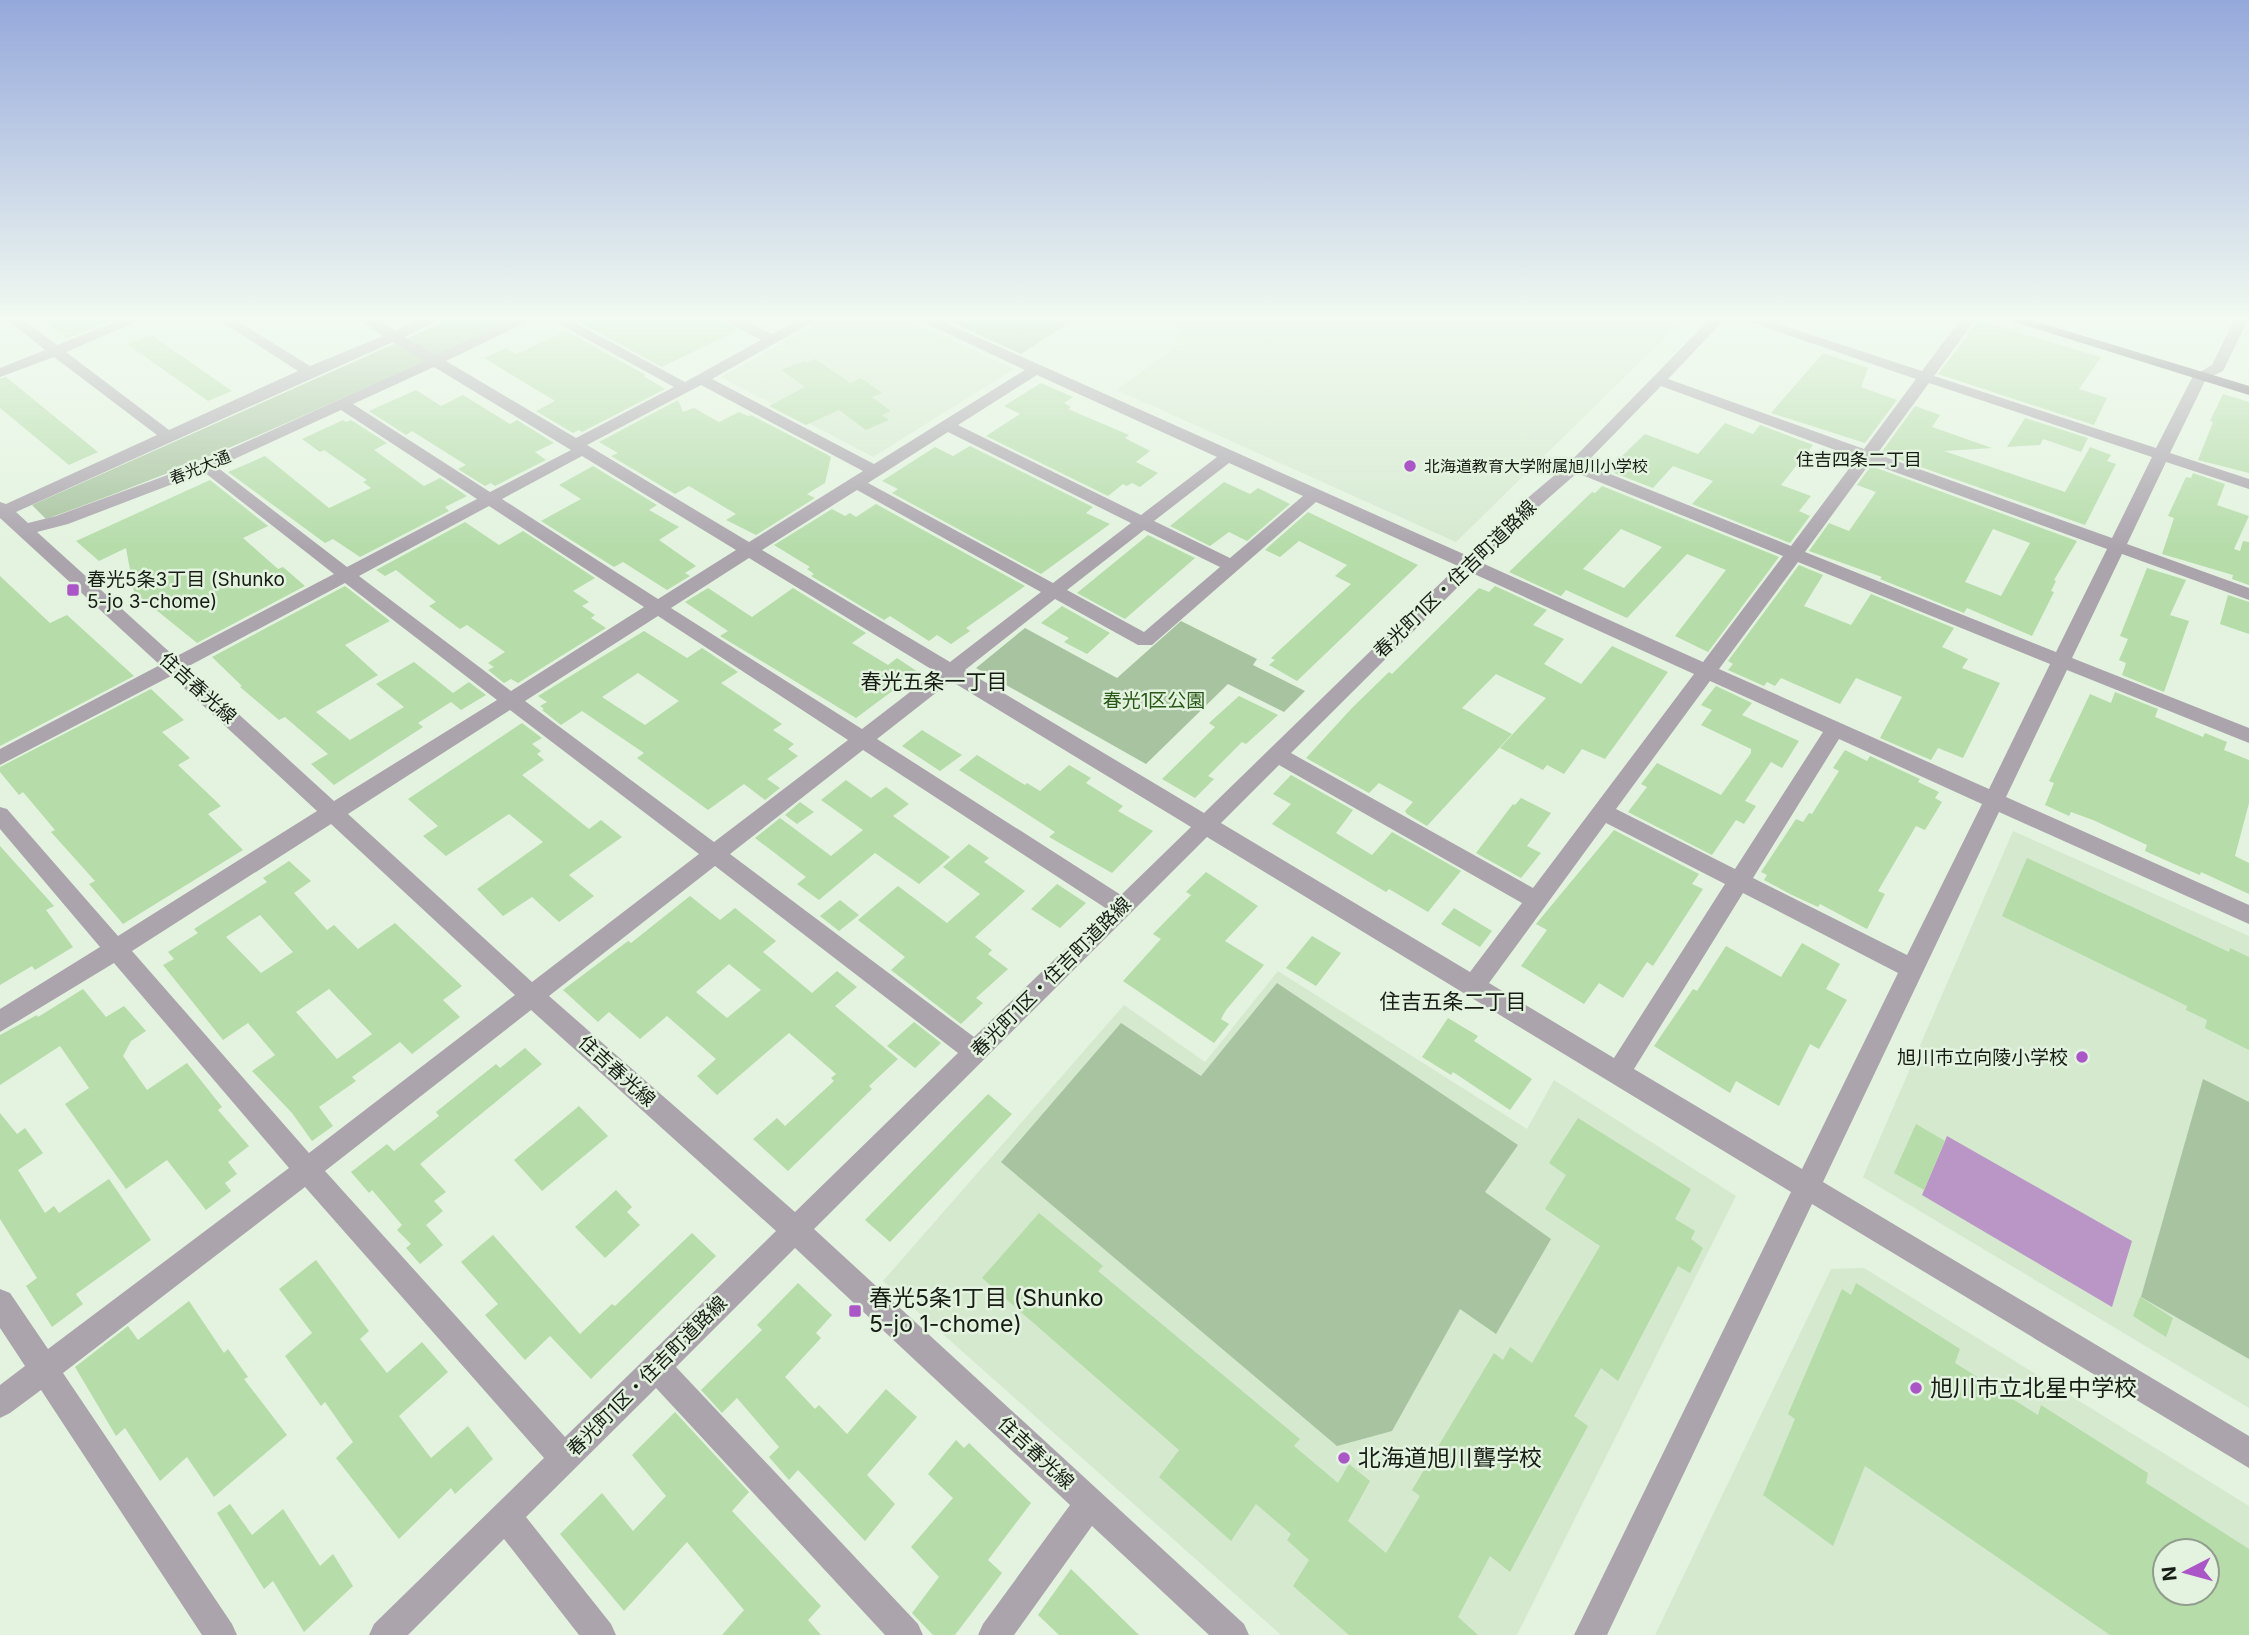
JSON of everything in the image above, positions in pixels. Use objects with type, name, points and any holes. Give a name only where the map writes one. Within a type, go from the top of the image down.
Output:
[{"type":"street","points":[[115,396],[169,437]]},
{"type":"street","points":[[1,510],[257,396]]},
{"type":"street","name":"春光大通","points":[[23,530],[62,520],[206,466],[359,396]]},
{"type":"street","points":[[493,396],[2249,1453]]},
{"type":"street","points":[[0,758],[487,499],[668,396]]},
{"type":"street","points":[[734,396],[876,471]]},
{"type":"street","points":[[0,1023],[994,396]]},
{"type":"street","points":[[1094,396],[2249,915]]},
{"type":"street","name":"春光町1区・住吉町道路線","points":[[385,1635],[1468,565],[1575,466],[1645,396]]},
{"type":"street","points":[[1702,396],[2249,594]]},
{"type":"street","points":[[1472,987],[1709,672],[1909,396]]},
{"type":"street","points":[[1982,396],[2249,484]]},
{"type":"street","points":[[1590,1635],[1914,970],[2116,547],[2161,455],[2195,396]]},
{"type":"street","points":[[342,404],[1122,907]]},
{"type":"street","points":[[948,426],[1231,566]]},
{"type":"street","points":[[0,1403],[307,1170],[1228,456]]},
{"type":"street","points":[[206,466],[343,574],[715,852],[975,1052]]},
{"type":"street","points":[[1575,466],[2249,736]]},
{"type":"street","points":[[857,483],[1145,641],[1314,495]]},
{"type":"street","name":"住吉春光線","points":[[1,510],[531,995],[795,1230],[1233,1635]]},
{"type":"street","points":[[1617,1075],[1835,729]]},
{"type":"street","points":[[1277,754],[1537,901]]},
{"type":"street","points":[[1603,812],[1914,970]]},
{"type":"street","points":[[0,815],[307,1170],[564,1458]]},
{"type":"street","points":[[0,1303],[221,1635]]},
{"type":"street","points":[[656,1367],[907,1635]]},
{"type":"street","points":[[994,1635],[1090,1503]]},
{"type":"street","points":[[505,1516],[600,1635]]},
{"type":"shaded area","points":[[758,396],[970,396],[873,457]]},
{"type":"shaded area","points":[[1131,396],[1605,396],[1456,542]]},
{"type":"shaded area","name":"旭川市立向陵小学校","points":[[2013,831],[2249,936],[2249,1408],[1863,1177]]},
{"type":"shaded area","name":"北海道旭川聾学校","points":[[1278,971],[1527,1129],[1554,1080],[1736,1196],[1517,1635],[1281,1635],[883,1281],[1124,1005],[1205,1062]]},
{"type":"shaded area","points":[[1947,1136],[2132,1241],[2112,1307],[1922,1195]]},
{"type":"shaded area","name":"旭川市立北星中学校","points":[[1864,1268],[2249,1506],[2249,1635],[1655,1635],[1831,1269]]},
{"type":"green space","points":[[276,396],[346,396],[165,474],[46,519],[32,505]]},
{"type":"green space","name":"春光1区公園","points":[[1181,621],[1257,659],[1253,665],[1305,691],[1284,712],[1228,684],[1146,764],[976,668],[1025,628],[1117,678]]},
{"type":"green space","points":[[1277,983],[1518,1145],[1485,1192],[1551,1239],[1496,1334],[1460,1309],[1392,1431],[1337,1446],[1001,1162],[1121,1023],[1201,1076]]},
{"type":"green space","points":[[2203,1079],[2249,1102],[2249,1359],[2141,1297]]},
{"type":"building","points":[[0,396],[30,396],[98,452],[69,465],[0,408]]},
{"type":"building","points":[[201,396],[219,396],[208,401]]},
{"type":"building","points":[[402,396],[426,396],[441,406],[465,396],[510,424],[517,420],[554,443],[535,452],[546,460],[495,486],[491,483],[485,486],[458,469],[466,465],[412,431],[406,435],[369,411]]},
{"type":"building","points":[[547,396],[651,396],[582,432],[579,430],[573,433],[536,411],[555,401]]},
{"type":"building","points":[[787,396],[874,396],[891,411],[882,415],[889,420],[866,430],[839,410],[806,425],[769,406]]},
{"type":"building","points":[[1020,396],[1071,396],[1064,403],[1071,407],[1068,409],[1129,435],[1125,438],[1150,451],[1136,462],[1158,473],[1140,487],[1132,483],[1127,486],[1123,484],[1108,496],[986,436],[1020,414],[1004,406]]},
{"type":"building","points":[[1785,396],[1887,396],[1897,400],[1865,443],[1771,413]]},
{"type":"building","points":[[2006,396],[2107,398],[2094,425]]},
{"type":"building","points":[[2222,396],[2249,402],[2249,473],[2198,460],[2213,422],[2210,421]]},
{"type":"building","points":[[678,400],[683,412],[694,408],[719,422],[739,412],[751,415],[826,454],[831,457],[825,483],[807,494],[815,498],[756,535],[726,520],[736,514],[689,486],[675,494],[611,456],[618,453],[599,442]]},
{"type":"building","points":[[1915,406],[1940,415],[1932,427],[1992,448],[1944,451],[2065,492],[2090,447],[2111,455],[2107,461],[2116,464],[2085,525],[1881,453]]},
{"type":"building","points":[[2025,418],[2088,438],[2081,452],[2043,439],[2040,445],[2007,447]]},
{"type":"building","points":[[343,420],[351,420],[387,443],[374,450],[424,486],[440,478],[467,496],[445,507],[449,511],[360,557],[333,539],[325,543],[228,472],[265,456],[329,508],[371,488],[363,482],[367,480],[324,450],[320,452],[302,439]]},
{"type":"building","points":[[1725,423],[1753,434],[1760,425],[1813,445],[1781,485],[1811,496],[1799,511],[1810,516],[1790,543],[1692,504],[1713,481],[1673,466],[1653,488],[1614,473],[1626,460],[1621,457],[1645,434],[1698,454]]},
{"type":"building","points":[[970,446],[1093,507],[1086,513],[1110,524],[1041,574],[892,493],[898,489],[882,481],[935,447],[953,456]]},
{"type":"building","points":[[593,466],[657,505],[649,510],[679,527],[659,540],[696,566],[685,573],[690,576],[667,590],[623,562],[614,567],[541,521],[581,499],[559,485]]},
{"type":"building","points":[[1871,466],[2077,541],[2054,580],[2056,581],[2051,591],[2054,592],[2032,636],[1967,608],[1964,613],[1880,579],[1882,577],[1809,551],[1829,523],[1849,531],[1876,492],[1857,485]],"holes":[[[1993,529],[2030,543],[2001,596],[1965,582]]]},
{"type":"building","points":[[2193,473],[2225,484],[2217,505],[2249,516],[2234,549],[2240,551],[2243,541],[2249,542],[2249,585],[2232,579],[2233,575],[2162,554],[2174,518],[2168,516],[2186,477],[2191,478]]},
{"type":"building","points":[[210,480],[268,526],[243,538],[278,569],[283,567],[305,586],[197,643],[134,592],[126,548],[99,561],[76,541]]},
{"type":"building","points":[[1224,482],[1250,494],[1258,488],[1290,504],[1247,541],[1229,532],[1210,546],[1170,526]]},
{"type":"building","points":[[1602,486],[1779,557],[1708,652],[1675,636],[1726,570],[1687,554],[1627,618],[1566,590],[1561,596],[1509,572],[1592,492],[1595,493]],"holes":[[[1621,529],[1662,547],[1624,588],[1583,569]]]},
{"type":"building","points":[[876,504],[1025,586],[966,628],[970,631],[951,644],[937,635],[929,641],[890,616],[884,620],[811,576],[814,574],[807,569],[810,567],[774,545],[832,509],[845,516],[850,513],[856,517]]},
{"type":"building","points":[[1308,512],[1418,565],[1297,681],[1269,665],[1275,660],[1271,658],[1351,584],[1335,576],[1347,565],[1299,541],[1280,557],[1265,550]]},
{"type":"building","points":[[465,522],[499,545],[523,531],[595,578],[573,591],[589,602],[582,606],[595,615],[591,618],[606,628],[518,683],[511,679],[504,683],[488,670],[494,667],[488,663],[505,652],[467,625],[460,629],[429,606],[436,602],[396,570],[385,576],[376,570]]},
{"type":"building","points":[[1148,535],[1195,558],[1125,619],[1077,593]]},
{"type":"building","points":[[1799,565],[1823,575],[1804,606],[1851,625],[1871,594],[1954,628],[1942,647],[1968,659],[1962,668],[2000,683],[1963,758],[1938,748],[1931,760],[1880,738],[1902,697],[1856,678],[1840,704],[1781,678],[1775,686],[1767,682],[1764,686],[1728,670],[1733,664],[1728,661]]},
{"type":"building","points":[[2147,568],[2186,580],[2170,615],[2189,621],[2164,692],[2122,675],[2126,663],[2119,660],[2128,639],[2120,636]]},
{"type":"building","points":[[0,576],[50,623],[67,615],[134,676],[0,746]]},
{"type":"building","points":[[345,586],[390,621],[345,645],[378,675],[316,712],[350,740],[404,707],[376,684],[414,662],[453,693],[469,682],[486,695],[461,710],[451,702],[418,723],[423,727],[334,785],[311,764],[328,754],[285,717],[279,720],[240,687],[242,686],[212,657]]},
{"type":"building","points":[[1495,586],[1547,610],[1533,625],[1564,639],[1544,664],[1581,684],[1612,646],[1668,672],[1605,759],[1582,749],[1564,774],[1547,765],[1543,770],[1500,748],[1546,698],[1496,674],[1462,708],[1512,734],[1427,826],[1405,811],[1413,802],[1379,783],[1369,793],[1306,758],[1352,708],[1389,672],[1392,674],[1479,588],[1489,592]]},
{"type":"building","points":[[708,588],[752,617],[793,588],[866,633],[852,643],[888,665],[897,658],[918,672],[856,718],[720,636],[728,631],[685,602]]},
{"type":"building","points":[[2228,595],[2249,602],[2249,634],[2220,624]]},
{"type":"building","points":[[1062,606],[1110,633],[1087,654],[1064,642],[1069,638],[1041,623]]},
{"type":"building","points":[[644,631],[687,658],[702,648],[738,672],[721,683],[782,724],[773,730],[794,744],[788,749],[798,756],[767,779],[780,788],[765,800],[744,784],[708,810],[637,758],[644,753],[582,711],[561,725],[542,710],[544,709],[540,706],[547,702],[538,696]],"holes":[[[638,673],[679,701],[645,725],[602,697]]]},
{"type":"building","points":[[1716,686],[1752,703],[1742,715],[1799,741],[1782,768],[1771,762],[1745,801],[1756,806],[1744,824],[1736,820],[1712,855],[1628,812],[1647,787],[1641,784],[1657,763],[1721,795],[1751,753],[1751,749],[1701,725],[1712,710],[1701,705]]},
{"type":"building","points":[[151,689],[184,720],[162,732],[190,758],[178,765],[221,806],[208,814],[243,850],[123,924],[89,884],[95,881],[51,832],[55,830],[23,792],[19,795],[0,772],[0,767]]},
{"type":"building","points":[[2115,692],[2158,709],[2155,717],[2203,737],[2205,733],[2227,742],[2224,750],[2249,760],[2249,803],[2235,856],[2249,863],[2249,894],[2145,851],[2147,845],[2093,820],[2071,812],[2069,816],[2045,805],[2054,783],[2049,781],[2090,694],[2111,703]]},
{"type":"building","points":[[1239,696],[1278,715],[1246,744],[1242,742],[1208,776],[1214,779],[1195,798],[1162,779],[1215,727],[1209,723]]},
{"type":"building","points":[[522,723],[542,738],[532,744],[541,751],[537,754],[544,760],[522,775],[589,829],[601,820],[622,837],[569,875],[594,896],[559,922],[532,897],[503,916],[477,889],[543,842],[509,814],[446,856],[423,836],[438,826],[408,799]]},
{"type":"building","points":[[922,730],[962,755],[940,771],[902,746]]},
{"type":"building","points":[[1845,750],[1867,761],[1870,756],[1920,779],[1918,782],[1939,792],[1935,798],[1942,802],[1925,830],[1916,826],[1878,891],[1885,894],[1867,929],[1820,904],[1818,907],[1790,894],[1764,880],[1767,875],[1761,872],[1796,819],[1803,822],[1809,813],[1812,814],[1839,771],[1833,768]]},
{"type":"building","points":[[977,755],[1025,785],[1027,783],[1040,791],[1069,765],[1091,778],[1086,783],[1123,806],[1118,811],[1153,831],[1112,873],[1049,837],[1055,832],[959,770]]},
{"type":"building","points":[[1291,775],[1353,810],[1336,833],[1372,855],[1392,832],[1461,871],[1428,912],[1389,889],[1386,892],[1272,824],[1291,804],[1273,794]]},
{"type":"building","points":[[846,780],[871,798],[886,787],[909,804],[893,816],[950,857],[919,884],[875,853],[819,900],[797,884],[806,877],[755,838],[780,818],[831,856],[863,830],[821,800]]},
{"type":"building","points":[[1521,798],[1551,813],[1527,846],[1541,853],[1521,878],[1476,853],[1513,804]]},
{"type":"building","points":[[800,802],[814,812],[797,824],[785,815]]},
{"type":"building","points":[[1614,830],[1699,874],[1692,884],[1703,889],[1653,966],[1647,962],[1623,998],[1599,983],[1584,1004],[1521,966],[1547,930],[1536,924]]},
{"type":"building","points":[[969,844],[989,858],[984,862],[1025,891],[975,937],[992,950],[988,954],[1008,969],[976,998],[983,1003],[961,1024],[891,970],[905,957],[858,920],[898,886],[947,923],[980,894],[943,867]]},
{"type":"building","points":[[0,846],[54,906],[46,910],[73,947],[35,970],[32,966],[0,985]]},
{"type":"building","points":[[2027,858],[2229,952],[2230,948],[2249,957],[2249,1050],[2205,1028],[2207,1020],[2186,1010],[2187,1006],[2002,916]]},
{"type":"building","points":[[289,861],[311,881],[294,893],[327,930],[334,925],[358,949],[395,923],[462,986],[443,1000],[460,1017],[412,1054],[400,1042],[352,1077],[356,1081],[319,1107],[333,1126],[312,1141],[292,1113],[252,1071],[275,1055],[248,1023],[223,1040],[163,965],[174,959],[168,952],[198,933],[194,929],[267,882],[263,878]],"holes":[[[260,915],[293,952],[261,973],[226,937]],[[329,989],[372,1034],[337,1059],[296,1012]]]},
{"type":"building","points":[[1206,872],[1258,906],[1225,941],[1264,965],[1226,1010],[1221,1019],[1229,1024],[1214,1043],[1123,981],[1161,939],[1153,934],[1191,895],[1186,892]]},
{"type":"building","points":[[1057,884],[1086,903],[1060,928],[1031,909]]},
{"type":"building","points":[[690,896],[720,920],[735,908],[776,941],[763,952],[812,993],[837,971],[857,987],[835,1006],[898,1059],[869,1086],[872,1089],[788,1171],[753,1139],[777,1118],[785,1126],[834,1081],[831,1078],[836,1074],[789,1033],[717,1095],[697,1076],[716,1059],[667,1016],[640,1039],[609,1012],[598,1022],[563,990],[628,941],[631,943]],"holes":[[[729,964],[761,990],[727,1018],[696,992]]]},
{"type":"building","points":[[840,900],[859,915],[839,931],[820,916]]},
{"type":"building","points":[[1454,908],[1492,931],[1480,947],[1441,924]]},
{"type":"building","points":[[1312,936],[1341,953],[1316,986],[1286,968]]},
{"type":"building","points":[[1802,943],[1840,964],[1826,989],[1847,1000],[1819,1049],[1810,1044],[1779,1106],[1736,1081],[1730,1093],[1654,1046],[1693,989],[1697,991],[1726,946],[1781,977]]},
{"type":"building","points":[[83,989],[106,1017],[124,1006],[146,1031],[131,1041],[123,1056],[147,1090],[187,1063],[222,1107],[218,1110],[249,1146],[228,1162],[237,1174],[225,1183],[231,1191],[206,1210],[167,1160],[126,1189],[65,1104],[89,1088],[60,1046],[0,1085],[0,1035],[37,1015],[38,1017]]},
{"type":"building","points":[[1448,1018],[1478,1036],[1474,1041],[1532,1079],[1510,1110],[1453,1072],[1451,1075],[1422,1057]]},
{"type":"building","points":[[914,1022],[941,1043],[915,1068],[887,1046]]},
{"type":"building","points":[[525,1048],[542,1064],[420,1164],[446,1192],[434,1201],[443,1211],[426,1225],[443,1245],[420,1264],[406,1248],[411,1244],[397,1230],[402,1225],[372,1190],[369,1193],[351,1172],[387,1144],[394,1151],[439,1116],[436,1112],[496,1064],[500,1068]]},
{"type":"building","points":[[988,1094],[1012,1114],[890,1242],[865,1220]]},
{"type":"building","points":[[579,1106],[608,1136],[542,1191],[514,1160]]},
{"type":"building","points":[[0,1113],[17,1134],[25,1128],[43,1153],[18,1170],[45,1213],[54,1206],[59,1213],[109,1179],[151,1240],[76,1294],[83,1304],[52,1327],[26,1286],[37,1278],[0,1219]]},
{"type":"building","points":[[1578,1118],[1691,1189],[1675,1219],[1695,1231],[1691,1239],[1703,1248],[1690,1273],[1678,1266],[1618,1381],[1601,1368],[1574,1416],[1588,1426],[1510,1572],[1490,1556],[1458,1617],[1478,1635],[1349,1635],[1293,1586],[1309,1560],[1287,1540],[1291,1534],[1256,1504],[1231,1541],[1159,1477],[1179,1450],[982,1278],[1039,1213],[1103,1266],[1098,1271],[1300,1439],[1294,1446],[1338,1483],[1349,1464],[1370,1481],[1348,1521],[1386,1553],[1420,1496],[1412,1490],[1494,1353],[1503,1360],[1510,1347],[1532,1363],[1600,1246],[1545,1209],[1566,1175],[1549,1163]]},
{"type":"building","points":[[1916,1124],[1945,1141],[1924,1190],[1894,1173]]},
{"type":"building","points":[[616,1190],[632,1207],[627,1212],[640,1225],[605,1258],[575,1227]]},
{"type":"building","points":[[692,1233],[716,1256],[591,1379],[550,1336],[525,1360],[485,1315],[498,1304],[461,1262],[493,1235],[580,1334],[612,1304],[615,1306]]},
{"type":"building","points":[[316,1260],[369,1331],[360,1339],[387,1373],[422,1342],[448,1372],[399,1416],[431,1458],[468,1426],[493,1459],[455,1494],[451,1488],[399,1539],[336,1458],[353,1442],[325,1402],[321,1406],[285,1356],[312,1333],[279,1289]]},
{"type":"building","points":[[798,1283],[832,1315],[816,1333],[821,1338],[785,1377],[815,1409],[819,1405],[847,1434],[886,1389],[917,1417],[867,1475],[895,1504],[865,1541],[798,1470],[789,1480],[769,1457],[779,1447],[737,1398],[722,1413],[701,1390],[762,1330],[757,1325]]},
{"type":"building","points":[[1856,1283],[1960,1349],[1955,1363],[2038,1415],[2041,1405],[2148,1473],[2146,1483],[2249,1549],[2249,1635],[2110,1635],[1865,1466],[1833,1546],[1763,1495],[1795,1419],[1788,1414],[1842,1289],[1851,1295]]},
{"type":"building","points":[[2140,1297],[2173,1318],[2166,1337],[2133,1316]]},
{"type":"building","points":[[189,1301],[224,1353],[228,1349],[248,1377],[244,1379],[287,1435],[214,1497],[187,1457],[160,1481],[125,1428],[116,1436],[75,1367],[128,1326],[138,1340]]},
{"type":"building","points":[[675,1412],[749,1492],[732,1511],[821,1606],[808,1620],[821,1635],[722,1635],[744,1610],[687,1542],[624,1611],[560,1534],[602,1493],[633,1531],[666,1496],[632,1455]]},
{"type":"building","points":[[956,1440],[964,1448],[969,1443],[1031,1503],[988,1560],[1002,1573],[955,1635],[933,1635],[912,1613],[939,1577],[911,1547],[953,1498],[928,1474]]},
{"type":"building","points":[[230,1504],[252,1535],[283,1509],[320,1566],[333,1554],[353,1586],[304,1632],[273,1581],[264,1589],[217,1513]]},
{"type":"building","points":[[1071,1569],[1139,1635],[1059,1635],[1038,1615]]},
{"type":"place","name":"北海道教育大学附属旭川小学校","points":[[1410,466]]},
{"type":"place","name":"春光5条3丁目 (Shunko 5-jo 3-chome)","points":[[73,590]]},
{"type":"place","name":"旭川市立向陵小学校","points":[[2082,1057]]},
{"type":"place","name":"春光5条1丁目 (Shunko 5-jo 1-chome)","points":[[855,1311]]},
{"type":"place","name":"旭川市立北星中学校","points":[[1916,1388]]},
{"type":"place","name":"北海道旭川聾学校","points":[[1344,1458]]},
{"type":"district","name":"住吉四条二丁目","points":[[1859,459]]},
{"type":"district","name":"春光五条一丁目","points":[[934,681]]},
{"type":"district","name":"住吉五条二丁目","points":[[1453,1001]]}]
